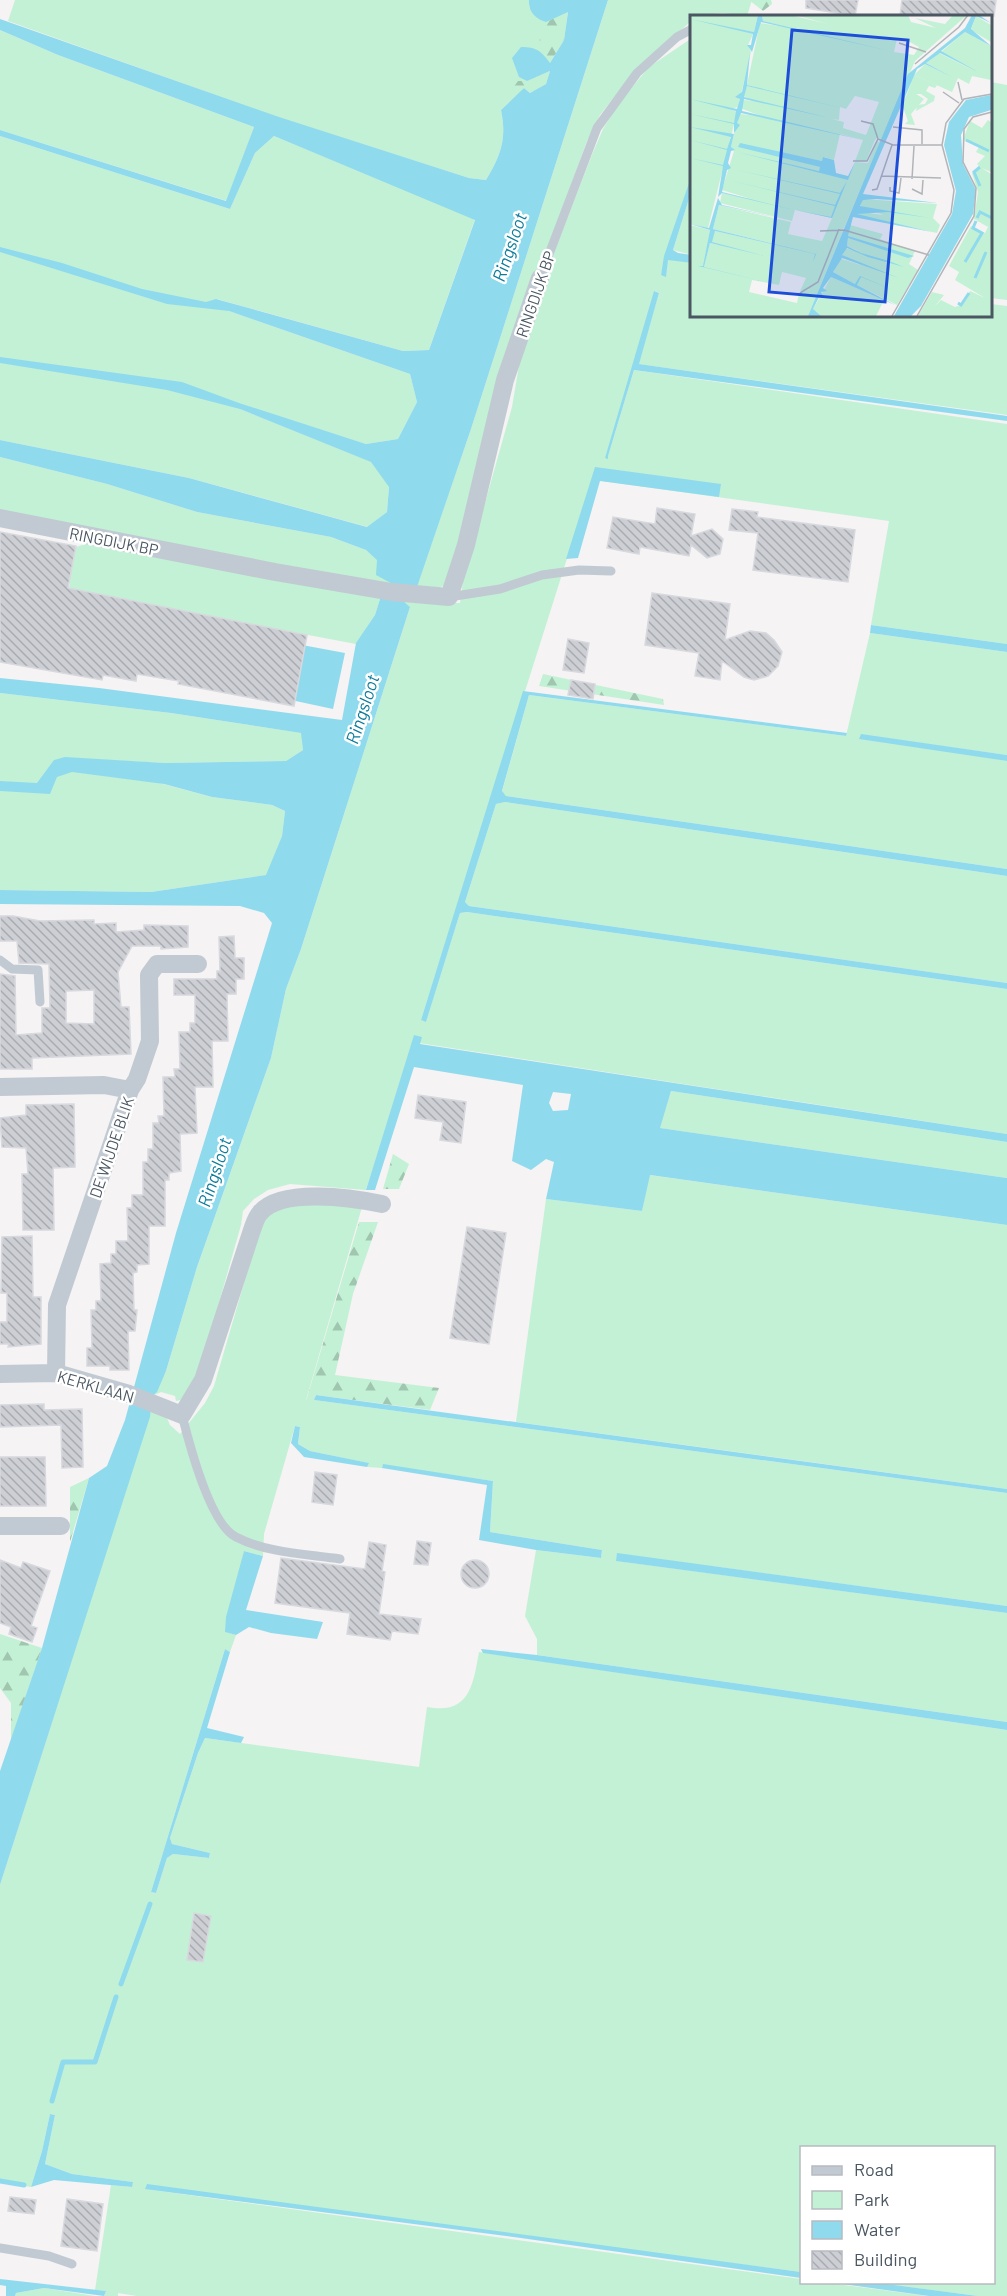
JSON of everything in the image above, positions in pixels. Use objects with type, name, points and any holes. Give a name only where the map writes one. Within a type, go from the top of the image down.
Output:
[{"type":"street","name":"RINGDIJK BP","points":[[0,518],[200,558],[399,593],[449,597],[466,545],[505,380],[540,278]]},
{"type":"street","name":"DE WIJDE BLIK","points":[[56,1373],[57,1305],[130,1090],[137,1079],[150,1041],[149,975],[157,963],[198,964]]},
{"type":"street","points":[[0,1087],[104,1085],[130,1090]]},
{"type":"street","points":[[182,1415],[203,1380],[260,1212],[282,1199],[309,1196],[382,1204]]},
{"type":"street","name":"KERKLAAN","points":[[0,1374],[56,1373],[129,1395],[182,1415]]},
{"type":"street","points":[[0,1526],[61,1526]]},
{"type":"lane","name":"RINGDIJK BP","points":[[540,278],[597,128],[638,73],[677,37],[690,30]]},
{"type":"lane","points":[[449,597],[500,588],[542,575],[579,570],[611,571]]},
{"type":"lane","points":[[0,960],[12,969],[38,970],[40,1002]]},
{"type":"lane","points":[[182,1415],[197,1471],[217,1514],[233,1536],[260,1547],[340,1559]]},
{"type":"lane","points":[[0,2248],[49,2256],[72,2264]]},
{"type":"green space","points":[[15,0],[529,0],[529,7],[568,11],[550,63],[526,81],[550,71],[546,84],[530,93],[524,88],[501,110],[503,138],[496,163],[486,180],[469,178],[283,119],[8,21]]},
{"type":"green space","points":[[608,0],[752,0],[747,15],[723,13],[690,15],[690,22],[625,83],[600,115],[587,141],[523,316],[447,585],[437,588],[417,586],[471,429]]},
{"type":"green space","points":[[749,0],[771,0],[772,4],[763,11]]},
{"type":"green space","points":[[568,11],[564,40],[550,63],[539,44],[542,30],[551,20]]},
{"type":"green space","points":[[0,30],[58,55],[254,127],[227,201],[0,130]]},
{"type":"green space","points":[[690,39],[690,180],[661,274],[666,276],[667,259],[690,263],[690,316],[992,316],[992,304],[1007,306],[1007,415],[638,364],[659,293],[655,291],[608,456],[634,370],[1007,424],[1007,644],[871,625],[889,521],[595,480],[595,470],[421,1020],[426,1021],[460,913],[467,912],[1007,989],[1007,1134],[419,1043],[415,1035],[366,1190],[290,1184],[268,1190],[254,1199],[243,1211],[196,1384],[188,1398],[176,1401],[175,1396],[161,1392],[152,1396],[166,1371],[197,1267],[271,1058],[286,989],[301,949],[410,607],[401,600],[415,603],[460,603],[463,581],[512,407],[523,342],[549,266],[603,129],[619,103],[649,67]]},
{"type":"green space","points":[[518,81],[527,81],[541,87],[534,91],[524,88],[516,97],[513,88]]},
{"type":"green space","points":[[992,82],[1007,85],[1007,300],[992,298]]},
{"type":"green space","points":[[0,136],[230,209],[255,153],[274,136],[475,219],[429,350],[403,351],[217,299],[229,311],[410,374],[417,402],[398,439],[366,444],[239,404],[240,409],[372,462],[389,486],[387,512],[368,527],[189,478],[0,440]]},
{"type":"green space","points":[[690,195],[690,254],[673,250]]},
{"type":"green space","points":[[0,457],[107,484],[197,512],[331,537],[366,550],[378,560],[398,586],[0,518]]},
{"type":"green space","points":[[92,542],[395,599],[380,599],[375,615],[356,644],[69,590],[73,548]]},
{"type":"green space","points":[[870,633],[1007,652],[1007,755],[861,735],[1007,761],[1007,869],[506,796],[502,792],[529,695],[846,736]]},
{"type":"green space","points":[[543,674],[663,699],[664,705],[539,686]]},
{"type":"green space","points":[[0,693],[171,713],[302,733],[303,750],[286,761],[165,763],[65,758],[212,797],[272,805],[285,811],[282,836],[267,875],[151,892],[0,890]]},
{"type":"green space","points":[[505,802],[1007,876],[1007,983],[469,906],[465,902],[496,804]]},
{"type":"green space","points":[[671,1091],[1007,1142],[1007,1178],[659,1128]]},
{"type":"green space","points":[[393,1154],[409,1164],[399,1189],[383,1189]]},
{"type":"green space","points":[[649,1175],[1007,1225],[1007,1489],[516,1422],[546,1199],[642,1211]]},
{"type":"green space","points":[[296,1202],[362,1207],[306,1400],[316,1395],[314,1400],[1007,1493],[1007,1606],[711,1566],[617,1561],[1007,1613],[1007,1722],[537,1655],[537,1639],[525,1616],[536,1550],[601,1558],[602,1550],[490,1532],[493,1481],[383,1465],[382,1468],[367,1467],[368,1463],[310,1451],[298,1444],[300,1427],[295,1426],[264,1534],[263,1556],[244,1551],[226,1632],[236,1635],[230,1652],[225,1649],[151,1892],[156,1893],[167,1858],[173,1854],[209,1858],[210,1853],[172,1844],[170,1838],[205,1738],[419,1767],[427,1707],[452,1707],[467,1695],[479,1652],[1007,1730],[1007,2296],[978,2296],[885,2284],[995,2284],[995,2146],[800,2146],[800,2272],[145,2189],[800,2279],[800,2284],[837,2284],[928,2296],[137,2296],[118,2293],[118,2296],[104,2296],[106,2291],[95,2290],[111,2185],[131,2187],[133,2182],[72,2174],[45,2164],[55,2115],[50,2114],[31,2187],[0,2182],[0,1885],[151,1410],[165,1414],[170,1425],[180,1434],[205,1403],[214,1386],[261,1225],[270,1214]]},
{"type":"green space","points":[[359,1222],[378,1222],[353,1294],[335,1375],[439,1388],[430,1410],[316,1395],[306,1401]]},
{"type":"green space","points":[[89,1478],[70,1542],[70,1487]]},
{"type":"green space","points":[[0,1634],[42,1648],[11,1741],[11,1703],[0,1688]]},
{"type":"green space","points":[[44,2288],[95,2296],[15,2296],[16,2293]]},
{"type":"water","name":"Ringsloot","points":[[529,0],[608,0],[471,429],[417,587],[402,600],[410,607],[301,949],[286,989],[271,1058],[197,1267],[166,1371],[157,1392],[152,1396],[150,1417],[0,1885],[0,1771],[42,1648],[89,1478],[107,1466],[125,1420],[176,1233],[272,923],[264,913],[240,906],[0,904],[0,890],[151,892],[266,875],[282,836],[285,811],[272,805],[212,797],[164,784],[72,772],[57,777],[50,794],[0,791],[0,781],[37,783],[54,760],[65,757],[165,763],[286,761],[303,750],[301,733],[171,713],[0,693],[0,678],[99,688],[342,720],[356,643],[375,615],[380,599],[395,599],[398,587],[376,575],[377,560],[366,550],[331,537],[197,512],[107,484],[0,457],[0,440],[189,478],[367,527],[387,512],[389,487],[371,462],[240,409],[167,390],[0,363],[0,357],[182,382],[366,444],[398,439],[417,402],[410,374],[229,311],[167,304],[0,252],[0,247],[62,263],[142,289],[206,302],[216,299],[403,351],[429,350],[475,220],[274,136],[255,153],[230,209],[0,136],[0,130],[226,201],[254,127],[58,55],[0,30],[0,19],[279,117],[469,178],[486,180],[496,163],[503,138],[501,110],[524,88],[530,93],[546,84],[550,71],[527,81],[519,77],[512,58],[521,47],[526,47],[538,50],[550,63],[564,40],[568,12],[546,22],[533,14]]},
{"type":"water","points":[[690,180],[690,195],[673,250],[690,255],[690,263],[668,260],[666,277],[661,275],[664,256]]},
{"type":"water","points":[[654,291],[659,293],[639,364],[1007,416],[1007,421],[634,370],[608,459],[605,458]]},
{"type":"water","points":[[595,467],[721,484],[719,497],[600,481],[578,558],[566,559]]},
{"type":"water","points":[[871,625],[1007,644],[1007,652],[870,633]]},
{"type":"water","points":[[302,645],[345,653],[333,709],[291,700]]},
{"type":"water","points":[[523,691],[847,733],[846,736],[529,695],[502,791],[506,796],[1007,869],[1007,876],[505,802],[496,804],[465,902],[469,906],[1007,983],[1007,989],[467,912],[460,913],[426,1022],[421,1020]]},
{"type":"water","points":[[861,734],[1007,755],[1007,761],[859,739]]},
{"type":"water","points":[[414,1035],[422,1037],[420,1044],[1007,1134],[1007,1142],[671,1091],[660,1128],[1007,1178],[1007,1225],[650,1175],[642,1211],[546,1199],[554,1162],[546,1159],[531,1170],[512,1161],[523,1085],[414,1067],[375,1190],[366,1190]],"holes":[[[553,1092],[571,1094],[568,1110],[553,1111],[549,1103]]]},
{"type":"water","points":[[316,1395],[1007,1489],[1007,1493],[314,1400]]},
{"type":"water","points":[[295,1426],[300,1427],[298,1444],[310,1451],[369,1463],[367,1467],[304,1457],[291,1443]]},
{"type":"water","points":[[383,1464],[493,1481],[490,1532],[602,1550],[601,1558],[479,1540],[487,1485],[382,1468]]},
{"type":"water","points":[[244,1551],[263,1556],[246,1610],[323,1622],[317,1639],[271,1633],[249,1627],[236,1635],[225,1632],[226,1617]]},
{"type":"water","points":[[617,1553],[1007,1606],[1007,1613],[616,1561]]},
{"type":"water","points":[[225,1649],[230,1652],[207,1728],[244,1737],[241,1743],[205,1738],[170,1838],[172,1844],[210,1853],[209,1858],[173,1854],[167,1858],[156,1893],[151,1892]]},
{"type":"water","points":[[481,1649],[1007,1722],[1007,1730],[483,1653]]},
{"type":"water","points":[[50,2114],[55,2115],[45,2164],[72,2174],[133,2182],[132,2187],[54,2180],[31,2187]]},
{"type":"water","points":[[147,2184],[800,2272],[800,2278],[521,2238],[145,2189]]},
{"type":"water","points":[[0,2279],[106,2291],[104,2296],[44,2288],[16,2293],[15,2296],[6,2296],[6,2286],[0,2285]]},
{"type":"water","points":[[842,2284],[887,2284],[978,2296],[929,2296]]},
{"type":"building","points":[[806,0],[858,0],[855,15],[806,8]]},
{"type":"building","points":[[902,0],[996,0],[994,16],[900,15]]},
{"type":"building","points":[[657,508],[695,514],[691,536],[712,529],[723,539],[720,554],[707,558],[691,545],[689,556],[640,547],[639,554],[607,548],[613,517],[655,524]]},
{"type":"building","points":[[732,509],[758,512],[757,517],[855,530],[848,582],[753,570],[758,533],[729,530]]},
{"type":"building","points":[[0,532],[76,546],[68,588],[307,635],[294,706],[137,674],[136,681],[103,675],[102,680],[0,662]]},
{"type":"building","points":[[652,593],[730,604],[725,640],[750,631],[766,633],[782,652],[778,666],[768,676],[754,680],[744,677],[722,661],[720,680],[695,676],[699,653],[645,645]]},
{"type":"building","points":[[568,639],[589,643],[584,673],[563,670]]},
{"type":"building","points":[[571,680],[595,684],[593,699],[568,695]]},
{"type":"building","points":[[0,916],[40,921],[94,920],[94,924],[116,923],[116,932],[144,930],[144,925],[188,926],[188,947],[161,949],[161,946],[132,946],[118,972],[121,1007],[129,1007],[131,1054],[32,1058],[32,1069],[0,1069],[0,974],[15,976],[16,1035],[42,1033],[42,1008],[50,1008],[49,964],[19,963],[17,941],[0,941]],"holes":[[[94,990],[94,1024],[66,1023],[66,991]]]},
{"type":"building","points":[[234,936],[235,958],[244,958],[244,979],[236,979],[236,994],[227,994],[228,1041],[212,1041],[213,1087],[195,1087],[197,1133],[180,1134],[181,1171],[169,1173],[169,1180],[165,1180],[165,1226],[149,1226],[149,1264],[137,1265],[137,1272],[133,1273],[134,1310],[137,1310],[135,1331],[128,1331],[129,1370],[110,1370],[110,1366],[87,1366],[87,1348],[92,1348],[91,1310],[96,1310],[96,1301],[101,1301],[100,1264],[111,1263],[111,1254],[116,1254],[116,1241],[128,1241],[127,1208],[132,1208],[132,1195],[143,1195],[143,1162],[148,1162],[148,1149],[153,1149],[153,1123],[159,1123],[158,1116],[164,1116],[163,1077],[175,1077],[174,1069],[180,1069],[179,1032],[190,1032],[190,1023],[195,1023],[195,995],[174,995],[174,979],[217,979],[217,971],[220,971],[219,937]]},
{"type":"building","points":[[418,1095],[466,1102],[461,1143],[440,1140],[443,1122],[415,1118]]},
{"type":"building","points":[[74,1104],[75,1167],[53,1168],[54,1230],[23,1230],[22,1174],[28,1174],[26,1148],[2,1147],[0,1118],[26,1115],[26,1105]]},
{"type":"building","points":[[467,1227],[506,1233],[489,1344],[450,1338]]},
{"type":"building","points":[[32,1236],[33,1297],[41,1297],[41,1344],[8,1347],[9,1344],[0,1344],[0,1322],[7,1322],[7,1293],[1,1293],[2,1237]]},
{"type":"building","points":[[44,1404],[44,1410],[82,1409],[83,1467],[62,1468],[61,1425],[0,1427],[0,1405]]},
{"type":"building","points":[[0,1457],[45,1457],[46,1506],[0,1506]]},
{"type":"building","points":[[315,1472],[337,1475],[333,1505],[312,1502]]},
{"type":"building","points":[[417,1541],[431,1543],[428,1565],[414,1564]]},
{"type":"building","points":[[369,1542],[386,1545],[379,1614],[421,1619],[418,1634],[392,1631],[390,1640],[347,1634],[350,1613],[275,1603],[281,1558],[365,1569]]},
{"type":"building","points":[[0,1560],[21,1568],[23,1562],[50,1571],[31,1626],[37,1628],[32,1642],[9,1634],[11,1627],[0,1623]]},
{"type":"building","points":[[475,1560],[485,1564],[489,1574],[485,1584],[475,1588],[465,1584],[461,1574],[465,1564]]},
{"type":"building","points":[[194,1913],[211,1916],[203,1962],[187,1960]]},
{"type":"building","points":[[10,2197],[36,2200],[34,2214],[8,2211]]},
{"type":"building","points":[[67,2199],[103,2204],[97,2251],[61,2246]]},
{"type":"waterway","points":[[121,1984],[150,1904]]},
{"type":"waterway","points":[[52,2101],[63,2062],[95,2062],[116,1997]]},
{"type":"waterway","points":[[0,2181],[24,2185]]}]
